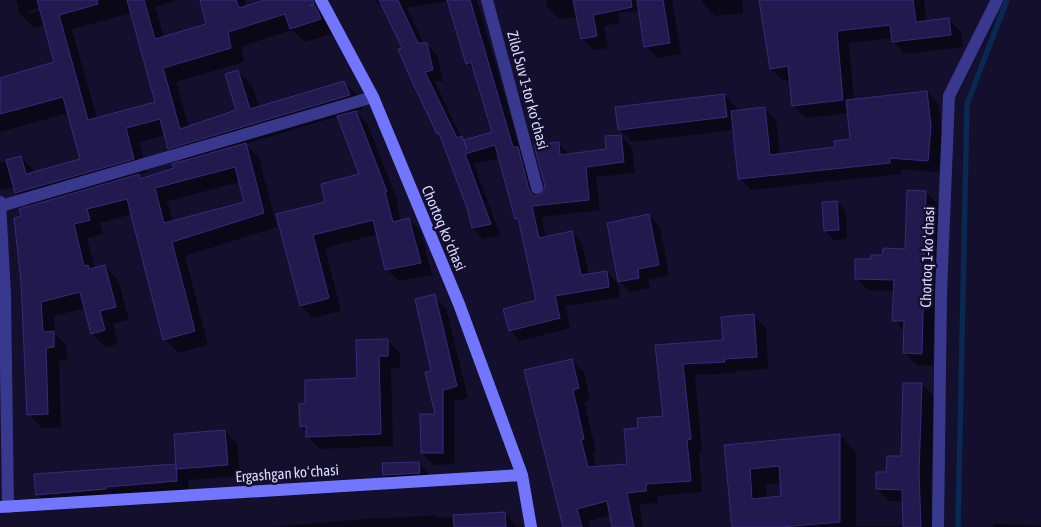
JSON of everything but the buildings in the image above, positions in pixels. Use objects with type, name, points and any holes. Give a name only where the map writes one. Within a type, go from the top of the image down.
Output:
[{"type":"main road","name":"Chortoq koʻchasi","points":[[322,0],[372,97],[458,304],[522,475]]},
{"type":"main road","name":"Ergashgan koʻchasi","points":[[4,507],[522,475]]},
{"type":"main road","points":[[522,475],[531,527]]},
{"type":"street","name":"Zilol Suv 1-tor koʻchasi","points":[[487,0],[537,188]]},
{"type":"street","name":"Chortoq 1-koʻchasi","points":[[938,527],[941,294],[949,96],[997,0]]},
{"type":"street","points":[[4,507],[5,305],[0,204],[372,97]]},
{"type":"waterway","points":[[958,527],[967,104],[1007,0]]}]
